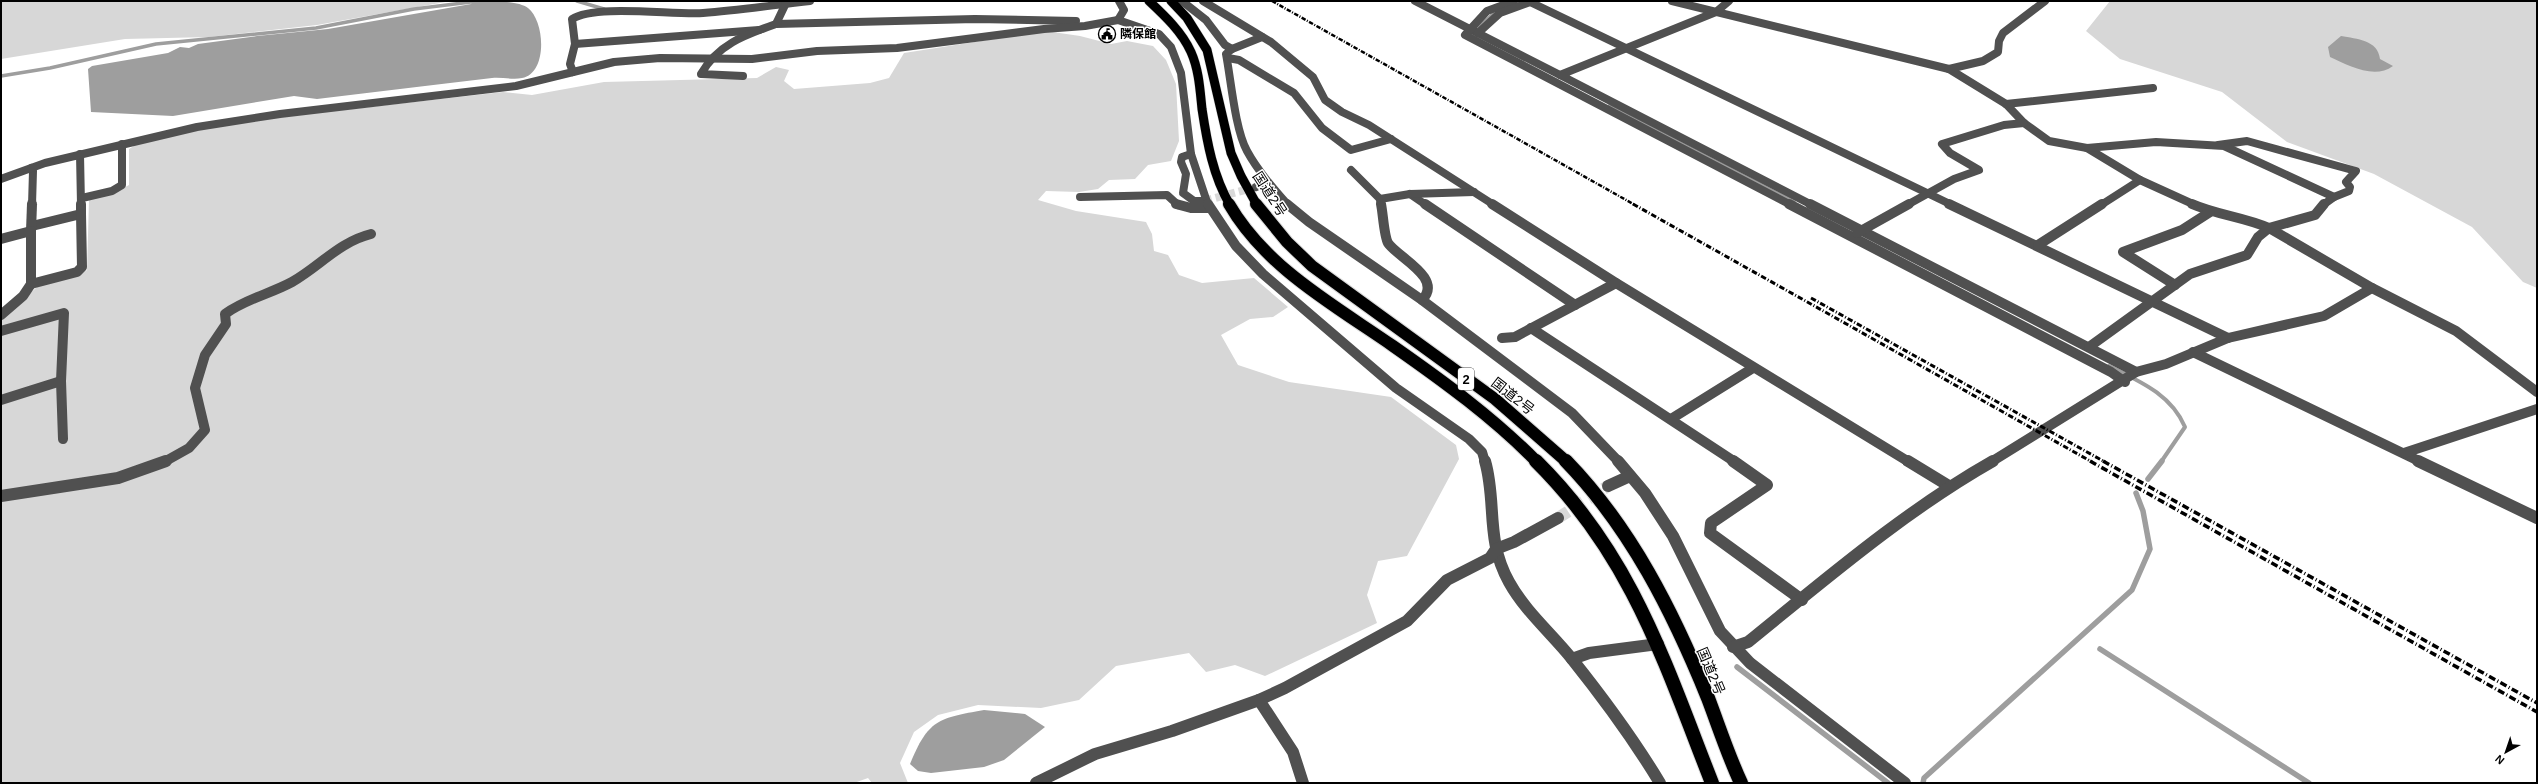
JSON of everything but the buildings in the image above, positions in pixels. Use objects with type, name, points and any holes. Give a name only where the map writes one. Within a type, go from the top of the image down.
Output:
[{"type":"highway","name":"2","points":[[1149,1],[1175,27],[1189,48],[1197,74],[1208,146],[1215,170],[1224,197],[1246,229],[1264,249],[1305,286],[1489,418],[1537,462],[1600,535],[1628,582],[1658,644],[1712,783]]},
{"type":"highway","name":"国道2号","points":[[1172,1],[1202,36],[1210,53],[1219,87],[1228,142],[1240,176],[1275,229],[1327,278],[1436,355],[1528,427],[1582,477],[1622,529],[1648,570],[1676,627],[1741,783]]},
{"type":"street","points":[[573,72],[570,64],[575,44],[572,19],[596,12],[702,13],[810,1]]},
{"type":"street","points":[[1118,20],[1123,15],[1124,10],[1119,1]]},
{"type":"street","points":[[1182,1],[1206,20],[1225,45],[1232,49]]},
{"type":"street","points":[[1203,1],[1262,36],[1313,77],[1325,100],[1333,107],[1369,125],[1616,283],[1753,368],[1949,486]]},
{"type":"street","points":[[1415,1],[1856,233],[2111,372],[2130,377]]},
{"type":"street","points":[[1514,1],[1487,11],[1466,35],[1856,233],[2089,347],[2130,377]]},
{"type":"street","points":[[1672,1],[1949,69],[2006,104],[2024,123],[2049,141],[2087,148],[2160,143],[2218,145],[2247,141],[2356,171],[2346,182],[2350,187],[2349,192],[2334,197],[2315,215],[2268,228],[2258,237],[2247,255],[2190,274],[2089,347]]},
{"type":"street","points":[[1557,77],[1716,12],[1729,1]]},
{"type":"street","points":[[1949,69],[1983,61],[1998,52],[1999,41],[2003,33],[2044,1]]},
{"type":"street","points":[[1478,33],[1500,13],[1531,2],[2038,245],[2228,338]]},
{"type":"street","points":[[776,24],[786,3]]},
{"type":"street","points":[[743,76],[701,74],[708,59],[728,42],[776,24],[975,19],[1075,20],[1100,24]]},
{"type":"street","points":[[1,179],[31,168],[80,154],[236,120],[516,86],[614,62],[637,59],[752,59],[823,51],[898,48],[1100,24],[1118,20],[1159,34],[1172,47],[1181,73],[1191,154],[1207,205],[1236,246],[1264,274],[1396,388],[1468,438],[1482,452],[1487,469],[1492,534],[1509,582],[1527,607],[1572,659],[1639,748],[1660,783]]},
{"type":"street","points":[[575,44],[759,30]]},
{"type":"street","points":[[1262,36],[1232,49],[1226,54],[1228,58],[1241,135],[1246,150],[1267,182],[1289,206],[1309,222],[1422,300],[1554,397],[1612,453],[1645,493],[1673,536],[1688,564],[1708,610],[1733,646],[1750,663],[1905,783]]},
{"type":"street","points":[[1228,58],[1239,60],[1294,93],[1322,128],[1351,150],[1391,139]]},
{"type":"street","points":[[2006,104],[2153,88]]},
{"type":"street","points":[[1856,233],[1954,179],[1979,170],[1950,153],[1942,144],[2004,125],[2024,123]]},
{"type":"street","points":[[82,198],[112,191],[122,185],[122,144]]},
{"type":"street","points":[[2218,145],[2334,197]]},
{"type":"street","points":[[2087,148],[2140,180],[2210,212],[2253,221],[2268,228],[2372,288],[2462,335],[2537,392]]},
{"type":"street","points":[[31,284],[77,272],[82,267],[82,198],[80,154]]},
{"type":"street","points":[[1191,154],[1182,157],[1181,162],[1186,170],[1187,177],[1182,193],[1194,201],[1207,205]]},
{"type":"street","points":[[1,315],[23,296],[31,284],[33,171],[31,168]]},
{"type":"street","points":[[1351,170],[1375,196],[1380,199],[1410,194],[1474,192]]},
{"type":"street","points":[[2038,245],[2140,180]]},
{"type":"street","points":[[1256,187],[1267,182]]},
{"type":"street","points":[[1410,194],[1575,305]]},
{"type":"street","points":[[1080,197],[1167,195],[1170,201],[1178,206],[1188,209],[1207,205]]},
{"type":"street","points":[[1380,199],[1388,243],[1420,271],[1427,286],[1425,297],[1422,300]]},
{"type":"street","points":[[2175,285],[2123,252],[2182,230],[2210,212]]},
{"type":"street","points":[[1,239],[81,214]]},
{"type":"street","points":[[1,496],[118,478],[190,448],[205,430],[195,388],[205,355],[226,324],[225,314],[234,306],[295,280],[340,244],[358,236],[371,234]]},
{"type":"street","points":[[1502,338],[1515,337],[1616,283]]},
{"type":"street","points":[[1733,646],[1748,642],[1870,544],[1949,486],[2130,377],[2166,364],[2228,338],[2324,316],[2372,288]]},
{"type":"street","points":[[1,331],[64,313],[61,381],[63,440]]},
{"type":"street","points":[[1531,328],[1671,419],[1767,485],[1711,523],[1709,529],[1710,533],[1802,600]]},
{"type":"street","points":[[2193,352],[2537,518]]},
{"type":"street","points":[[1671,419],[1753,368]]},
{"type":"street","points":[[1,400],[61,381]]},
{"type":"street","points":[[2404,453],[2537,409]]},
{"type":"street","points":[[1608,486],[1630,476]]},
{"type":"street","points":[[1036,783],[1095,754],[1172,731],[1259,700],[1299,681],[1407,621],[1447,580],[1490,558],[1496,548],[1514,542],[1558,518]]},
{"type":"street","points":[[1572,659],[1589,653],[1658,644]]},
{"type":"street","points":[[1259,700],[1293,752],[1304,783]]},
{"type":"shaded area","points":[[1,1],[451,1],[317,25],[209,37],[125,39],[1,59]]},
{"type":"shaded area","points":[[473,1],[502,2],[523,5],[534,15],[538,24],[541,46],[540,57],[536,67],[530,74],[519,79],[492,78],[317,99],[294,96],[173,116],[91,112],[88,69],[92,66],[168,53],[180,47],[189,48],[198,44],[328,29],[471,4]]},
{"type":"shaded area","points":[[2110,1],[2537,1],[2537,288],[2523,282],[2472,227],[2374,174],[2287,142],[2222,92],[2120,59],[2086,31]]},
{"type":"shaded area","points":[[1046,31],[1080,36],[1111,44],[1127,41],[1153,46],[1166,60],[1176,84],[1179,141],[1171,161],[1148,165],[1135,179],[1109,180],[1098,189],[1079,192],[1046,191],[1038,200],[1076,211],[1146,222],[1152,234],[1154,251],[1168,255],[1179,275],[1202,283],[1254,278],[1288,307],[1273,317],[1250,319],[1221,335],[1238,365],[1289,382],[1391,397],[1456,445],[1459,459],[1407,556],[1378,561],[1367,595],[1377,623],[1265,676],[1235,665],[1206,672],[1189,653],[1116,666],[1079,700],[1041,708],[978,705],[938,715],[914,732],[900,763],[908,783],[872,783],[868,778],[854,783],[1,783],[1,320],[38,286],[79,276],[87,270],[89,200],[116,192],[129,185],[129,149],[142,141],[237,122],[503,92],[532,95],[604,82],[757,78],[776,67],[789,70],[784,81],[794,89],[870,83],[889,78],[904,53]]},
{"type":"shaded area","points":[[2341,36],[2371,44],[2378,53],[2380,59],[2393,66],[2378,72],[2361,70],[2330,57],[2328,47]]},
{"type":"shaded area","points":[[984,710],[1025,714],[1045,727],[1004,760],[984,767],[931,773],[918,771],[910,764],[916,749],[923,738],[936,724],[945,719]]},
{"type":"waterway","points":[[1,76],[50,68],[156,44],[316,28],[414,9],[479,1]]},
{"type":"waterway","points":[[577,1],[604,9]]},
{"type":"waterway","points":[[1477,29],[1496,11]]},
{"type":"waterway","points":[[1609,106],[1794,202]]},
{"type":"waterway","points":[[2109,366],[2143,383],[2163,397],[2179,416],[2185,427],[2161,462]]},
{"type":"waterway","points":[[2148,479],[2162,461]]},
{"type":"waterway","points":[[1923,783],[1924,778],[2132,590],[2150,549],[2143,511],[2136,493]]},
{"type":"waterway","points":[[2100,649],[2309,783]]},
{"type":"waterway","points":[[1737,667],[1888,783]]},
{"type":"tunnel","points":[[1204,201],[1256,187]]},
{"type":"tunnel","points":[[1558,518],[1608,486]]},
{"type":"railway","points":[[1272,1],[1635,205]]},
{"type":"railway","points":[[1633,204],[2092,462]]},
{"type":"railway","points":[[1811,298],[2105,462]]},
{"type":"railway","points":[[2090,461],[2537,712]]},
{"type":"railway","points":[[2103,461],[2537,703]]},
{"type":"place","name":"隣保館","points":[[1107,34]]}]
